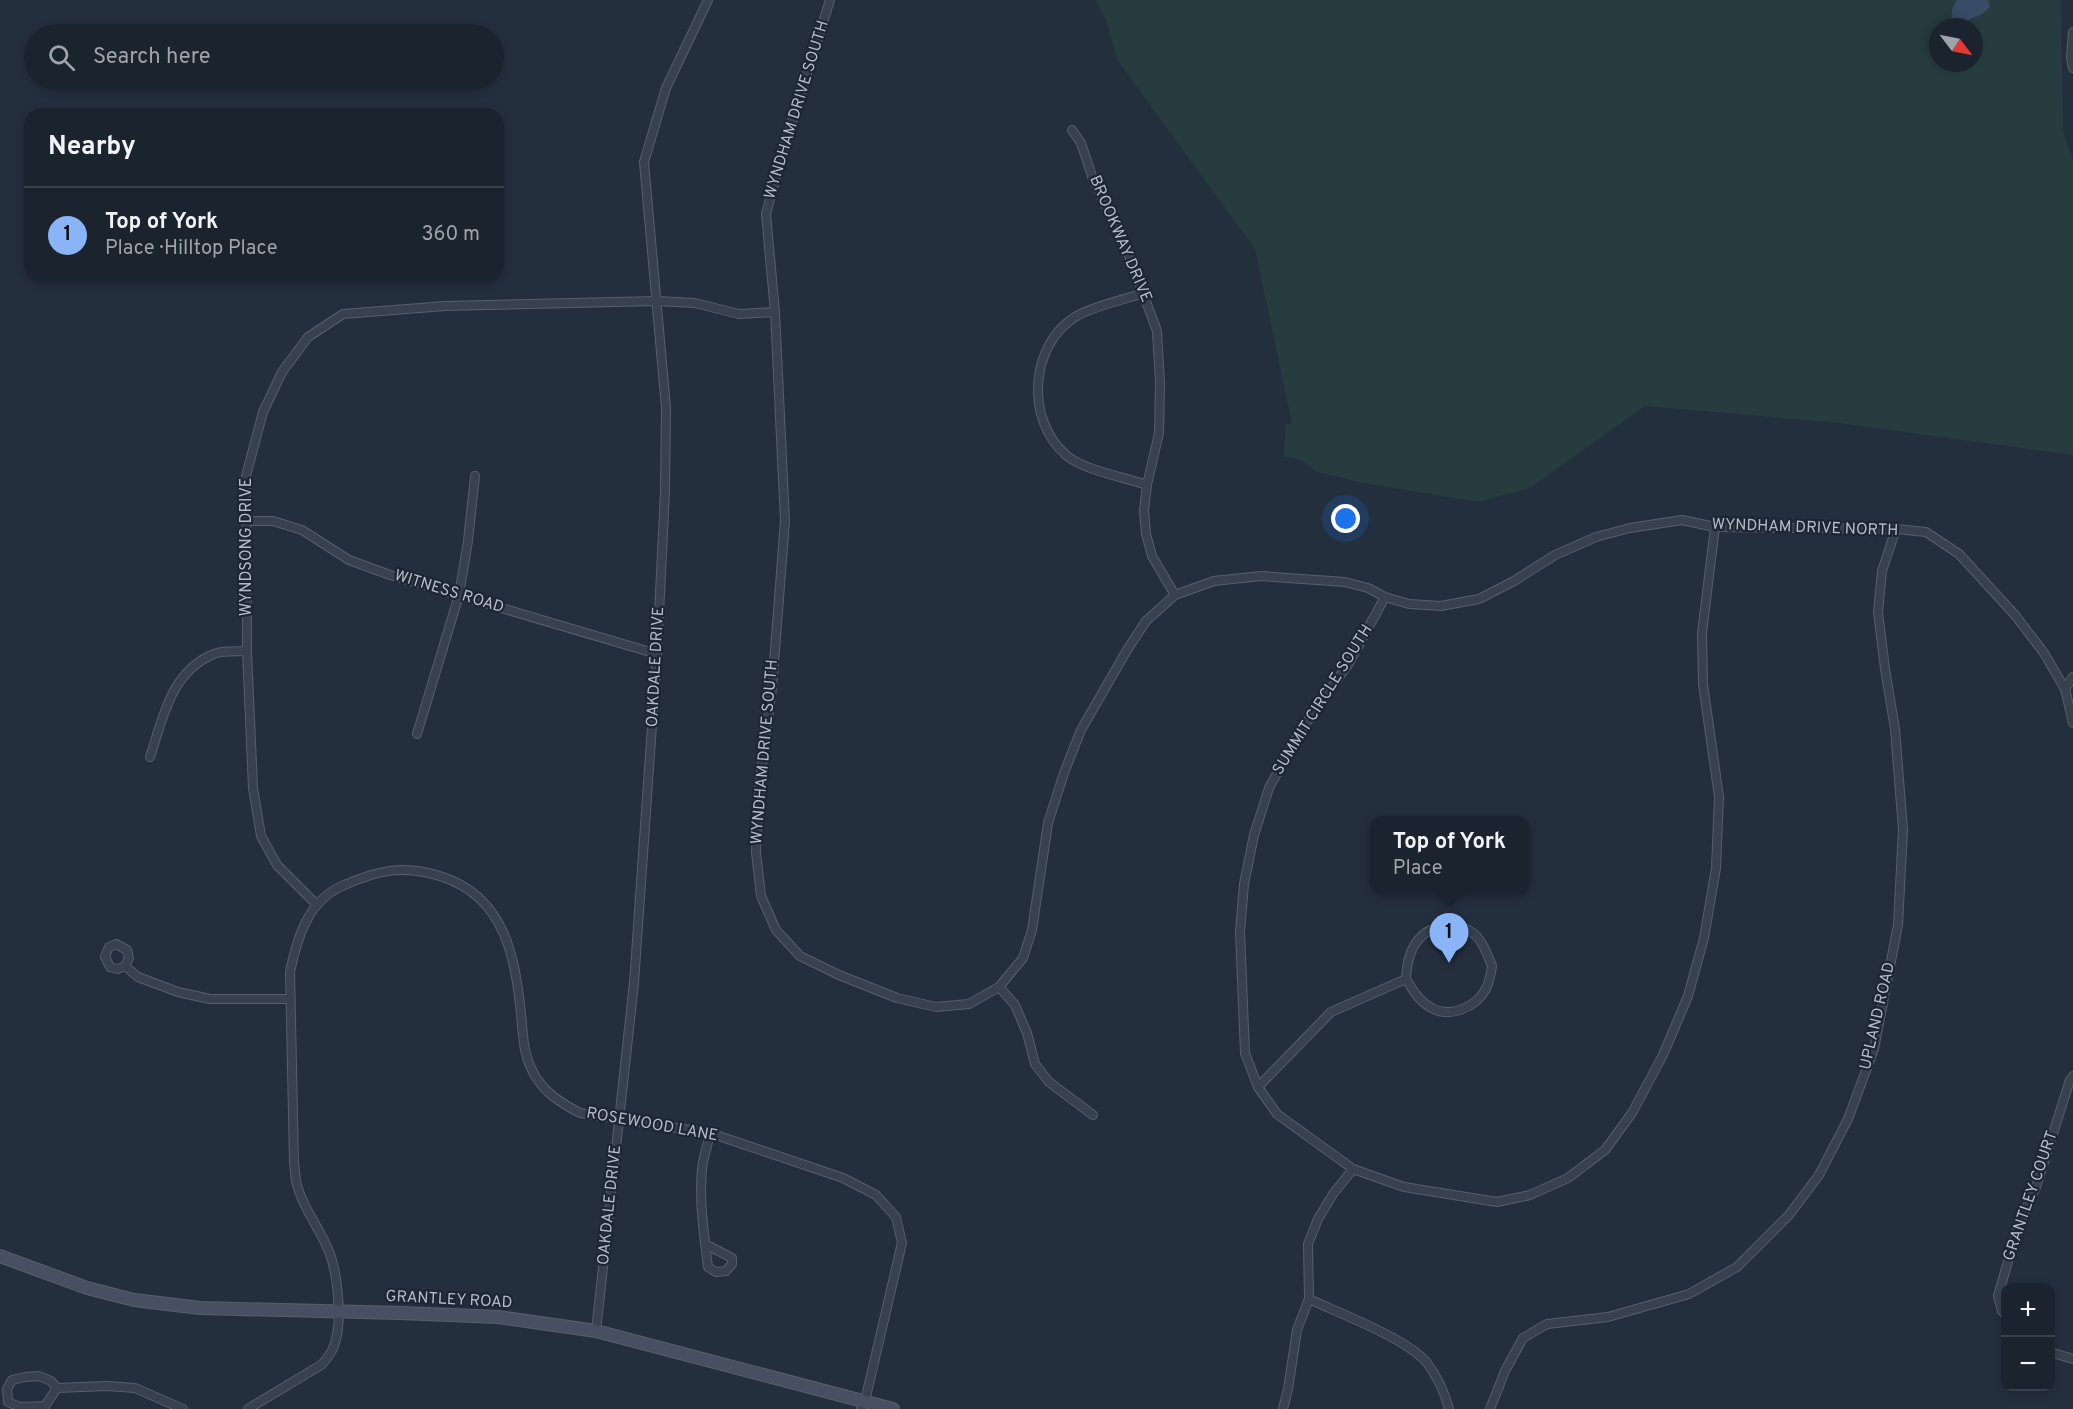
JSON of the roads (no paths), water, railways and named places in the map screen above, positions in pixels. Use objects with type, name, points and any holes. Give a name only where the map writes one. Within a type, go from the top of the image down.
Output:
[{"type":"street","name":"OAKDALE DRIVE","points":[[596,1331],[635,971],[657,654],[665,492],[666,408],[644,162],[666,88],[708,0]]},
{"type":"street","name":"WYNDHAM DRIVE SOUTH","points":[[830,0],[765,214],[775,312],[785,521],[772,688],[759,788],[756,852],[761,896],[776,930],[800,956],[838,975],[889,995],[936,1007],[969,1004],[999,987],[1023,958],[1032,930],[1048,823],[1081,730],[1146,621],[1175,595],[1214,581],[1261,576],[1345,582],[1368,588],[1385,597]]},
{"type":"street","points":[[2073,32],[2071,58],[2073,68]]},
{"type":"street","name":"BROOKWAY DRIVE","points":[[1072,130],[1081,143],[1093,179],[1127,250],[1157,331],[1160,383],[1159,433],[1147,484],[1144,510],[1146,534],[1152,556],[1175,595]]},
{"type":"street","points":[[1144,293],[1077,315],[1059,329],[1045,351],[1038,375],[1038,398],[1043,422],[1053,442],[1067,457],[1089,468],[1147,484]]},
{"type":"street","name":"WYNDSONG DRIVE","points":[[316,904],[277,865],[261,836],[253,788],[247,651],[246,476],[263,412],[282,372],[308,337],[343,314],[445,306],[657,301],[695,303],[738,314],[775,312]]},
{"type":"street","points":[[417,734],[459,595],[475,476]]},
{"type":"street","name":"WYNDHAM DRIVE NORTH","points":[[1385,597],[1409,604],[1441,606],[1479,598],[1514,581],[1554,555],[1596,537],[1630,528],[1682,520],[1715,527],[1896,529],[1926,532],[1959,554],[2015,615],[2044,653],[2065,689],[2073,723]]},
{"type":"street","name":"WITNESS ROAD","points":[[247,521],[273,521],[302,530],[349,560],[390,575],[657,654]]},
{"type":"street","name":"SUMMIT CIRCLE SOUTH","points":[[1385,597],[1349,663],[1290,749],[1269,788],[1254,835],[1244,884],[1240,943],[1245,1053],[1258,1087],[1277,1114],[1353,1169],[1404,1187],[1497,1202],[1530,1194],[1568,1178],[1605,1149],[1632,1113],[1663,1055],[1689,996],[1704,938],[1716,868],[1719,797],[1703,684],[1702,633],[1715,527]]},
{"type":"street","name":"UPLAND ROAD","points":[[1490,1409],[1505,1371],[1523,1338],[1547,1324],[1608,1317],[1689,1294],[1737,1267],[1789,1215],[1820,1175],[1848,1119],[1874,1049],[1898,925],[1903,830],[1895,729],[1878,612],[1882,571],[1896,529]]},
{"type":"street","points":[[150,757],[171,693],[188,670],[215,653],[247,651]]},
{"type":"street","points":[[2065,689],[2073,677]]},
{"type":"street","name":"ROSEWOOD LANE","points":[[248,1409],[321,1365],[329,1357],[335,1344],[338,1312],[334,1267],[327,1247],[297,1186],[294,1162],[290,972],[296,943],[316,904],[335,889],[365,876],[395,869],[424,871],[452,880],[472,892],[494,915],[511,951],[518,982],[525,1055],[534,1074],[548,1092],[562,1104],[580,1113],[710,1133],[843,1178],[876,1195],[896,1217],[902,1243],[863,1405]]},
{"type":"street","points":[[1445,926],[1469,930],[1480,941],[1492,966],[1485,990],[1477,1000],[1463,1010],[1449,1013],[1430,1008],[1414,993],[1406,979],[1409,953],[1418,938],[1430,930],[1445,926]]},
{"type":"street","points":[[125,966],[132,975],[178,992],[210,999],[290,999]]},
{"type":"street","points":[[1258,1087],[1330,1012],[1406,979]]},
{"type":"street","points":[[999,987],[1015,1005],[1027,1033],[1035,1064],[1048,1082],[1093,1115]]},
{"type":"street","name":"GRANTLEY COURT","points":[[2002,1283],[2018,1227],[2036,1187],[2073,1076]]},
{"type":"street","points":[[705,1244],[702,1169],[710,1133]]},
{"type":"street","points":[[1283,1409],[1297,1330],[1309,1299],[1308,1244],[1318,1219],[1333,1194],[1353,1169]]},
{"type":"street","name":"GRANTLEY ROAD","points":[[0,1256],[87,1288],[134,1300],[200,1308],[498,1317],[596,1331],[863,1405],[893,1409]]},
{"type":"street","name":"GRANTLEY COURT","points":[[2001,1286],[1998,1296],[2001,1307]]},
{"type":"street","points":[[1309,1299],[1406,1345],[1426,1363],[1446,1397],[1449,1409]]},
{"type":"street","points":[[2055,1354],[2073,1359]]},
{"type":"street","points":[[39,1376],[51,1381],[57,1388],[45,1406],[20,1407],[8,1402],[7,1389],[12,1380],[39,1376]]},
{"type":"street","points":[[57,1388],[106,1386],[135,1388],[183,1409]]},
{"type":"water","points":[[1957,0],[1988,0],[1990,6],[1984,13],[1973,18],[1952,18],[1952,9]]},
{"type":"place","name":"Top of York","points":[[1449,963]]}]
